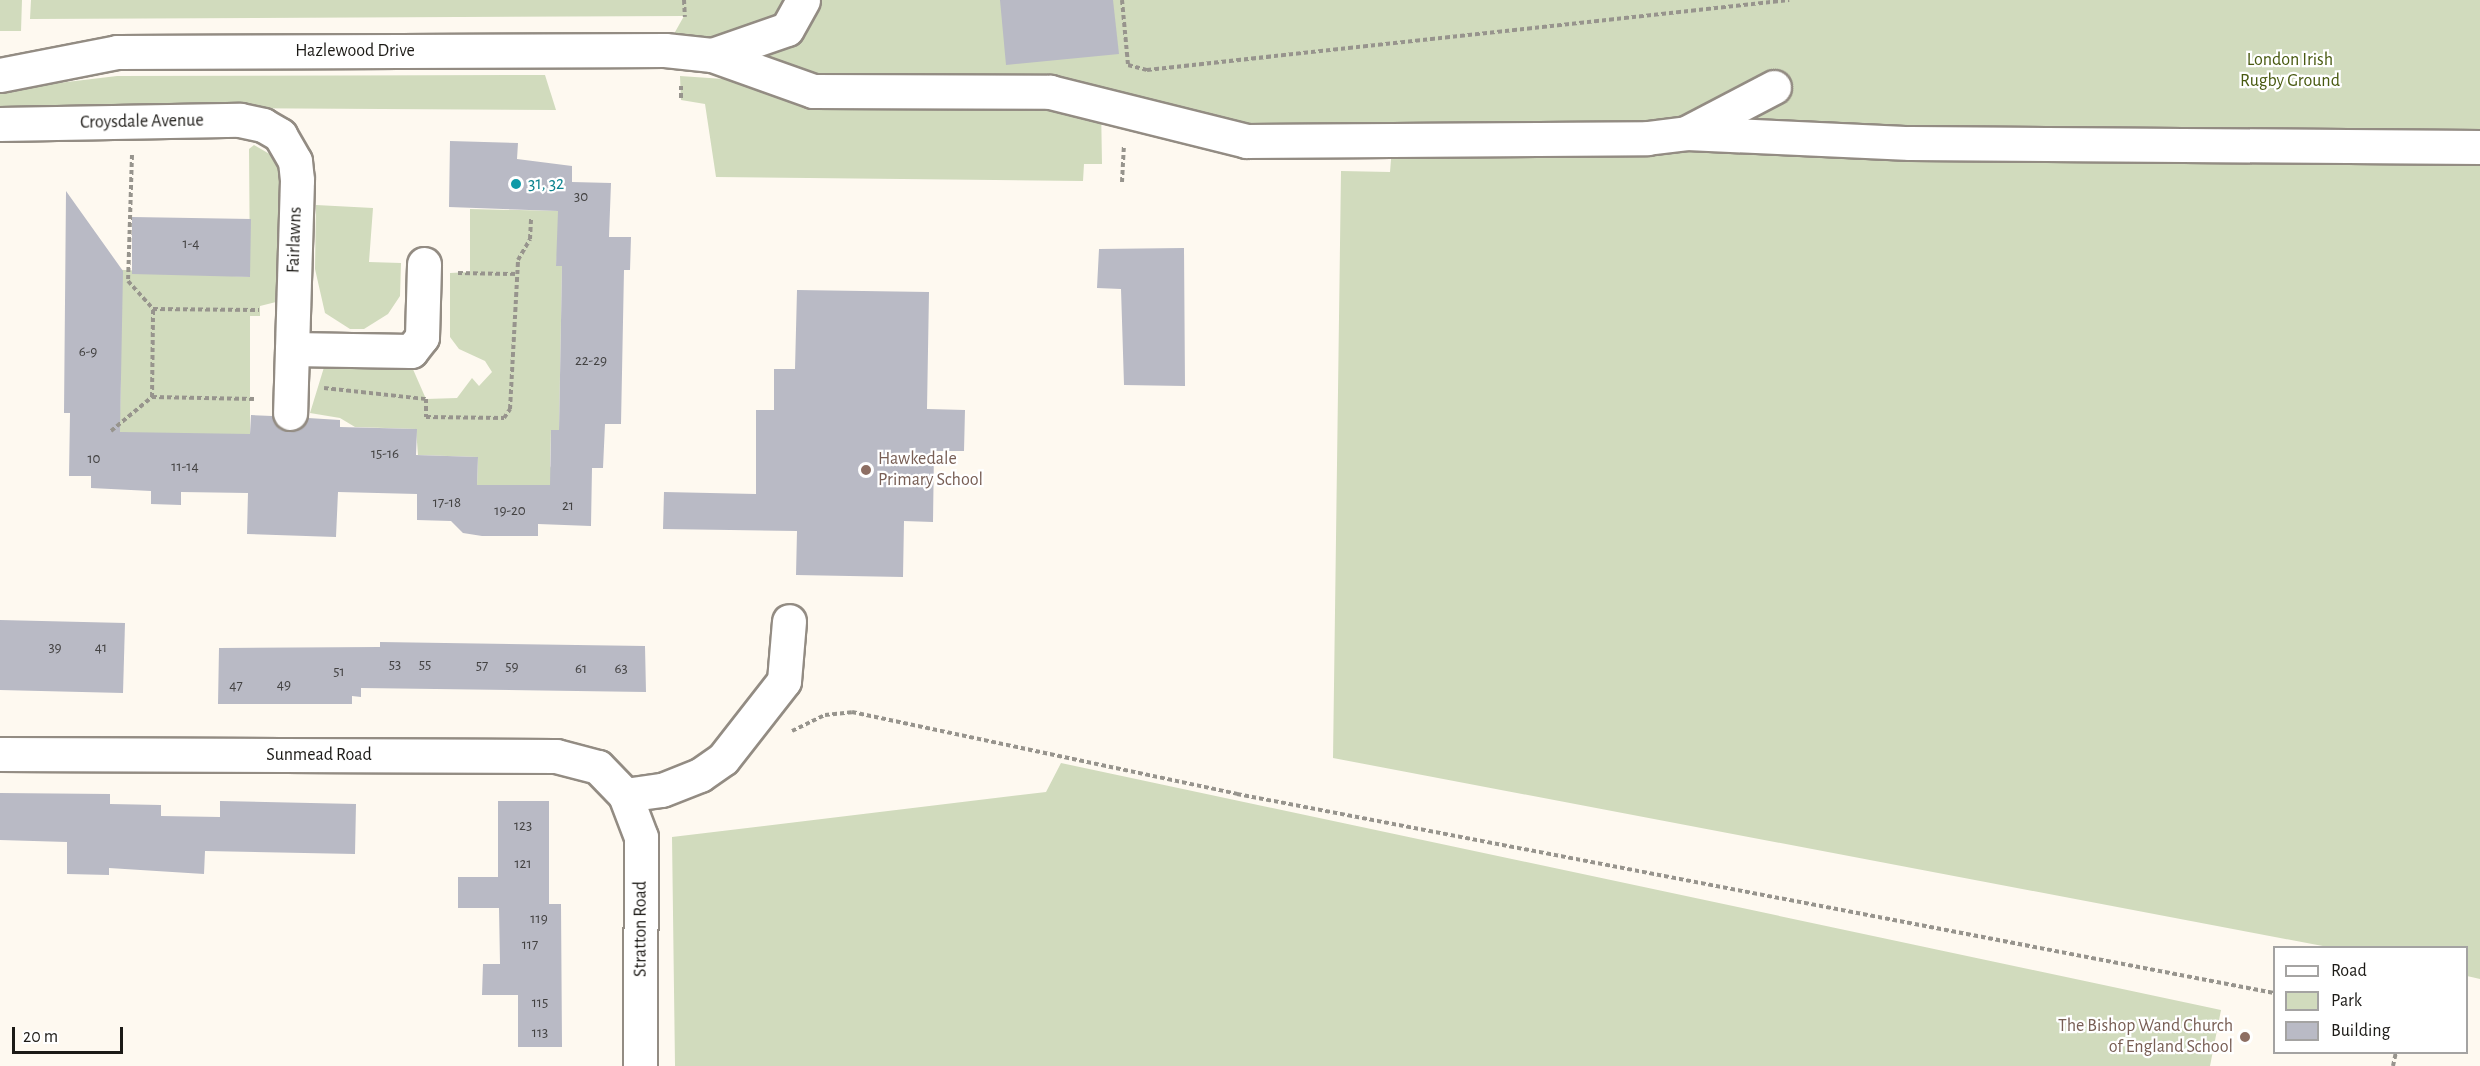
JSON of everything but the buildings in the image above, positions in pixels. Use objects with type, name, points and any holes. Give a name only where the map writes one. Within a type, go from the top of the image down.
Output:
[{"type":"street","points":[[712,55],[787,29],[803,0]]},
{"type":"street","name":"Hazlewood Drive","points":[[0,75],[117,52],[664,50],[712,55]]},
{"type":"street","points":[[712,55],[813,91],[1050,92],[1246,141],[1647,138],[1687,133],[1910,143],[2480,147]]},
{"type":"street","points":[[1687,133],[1773,87]]},
{"type":"street","name":"Croysdale Avenue","points":[[0,124],[240,120],[280,135]]},
{"type":"street","name":"Fairlawns","points":[[280,135],[296,161],[297,180],[291,399]]},
{"type":"street","points":[[292,349],[411,351],[422,337],[424,268]]},
{"type":"street","points":[[625,795],[662,790],[700,775],[723,759],[784,681],[789,621]]},
{"type":"street","name":"Sunmead Road","points":[[0,754],[556,756],[598,767],[625,795]]},
{"type":"street","name":"Stratton Road","points":[[625,795],[641,837],[640,1066]]},
{"type":"path","points":[[1122,0],[1128,65],[1147,70],[1789,0]]},
{"type":"path","points":[[132,153],[128,281],[153,309],[152,397]]},
{"type":"path","points":[[111,432],[152,397],[426,399],[426,417],[504,418],[510,409],[518,260],[530,239],[531,216]]},
{"type":"path","points":[[424,268],[517,274]]},
{"type":"path","points":[[153,309],[269,310]]},
{"type":"path","points":[[788,734],[825,715],[852,712],[1237,794],[2273,993]]},
{"type":"green space","points":[[0,0],[22,0],[21,31],[0,31]]},
{"type":"green space","name":"London Irish Rugby Ground","points":[[31,0],[2480,0],[2480,147],[1246,141],[1112,106],[813,91],[709,72],[665,50],[684,16],[30,19]]},
{"type":"green space","points":[[545,75],[556,110],[0,107],[0,90],[117,76]]},
{"type":"green space","points":[[680,76],[1101,105],[1102,164],[1084,164],[1083,181],[716,177],[705,104],[681,100]]},
{"type":"green space","points":[[1478,142],[2480,156],[2480,979],[2468,976],[2468,946],[2323,946],[1333,758],[1341,171],[1390,172],[1392,147]]},
{"type":"green space","points":[[254,145],[273,156],[283,174],[276,302],[260,306],[260,316],[250,316],[250,434],[108,443],[120,414],[121,379],[110,378],[107,269],[250,277],[249,149]]},
{"type":"green space","points":[[316,205],[373,208],[369,262],[401,263],[400,296],[388,314],[364,329],[350,329],[325,313],[315,269]]},
{"type":"green space","points":[[470,209],[561,211],[556,266],[562,266],[559,430],[551,430],[550,466],[562,488],[477,485],[478,457],[418,455],[416,429],[355,427],[340,418],[310,413],[325,364],[412,367],[426,399],[457,398],[472,378],[479,386],[492,372],[485,361],[459,349],[450,337],[450,273],[470,272]]},
{"type":"green space","points":[[1061,763],[2221,1010],[2210,1066],[675,1066],[672,837],[1046,792]]},
{"type":"place","name":"31, 32","points":[[516,184]]},
{"type":"place","name":"Hawkedale Primary School","points":[[866,470]]},
{"type":"place","name":"The Bishop Wand Church of England School","points":[[2245,1037]]}]
